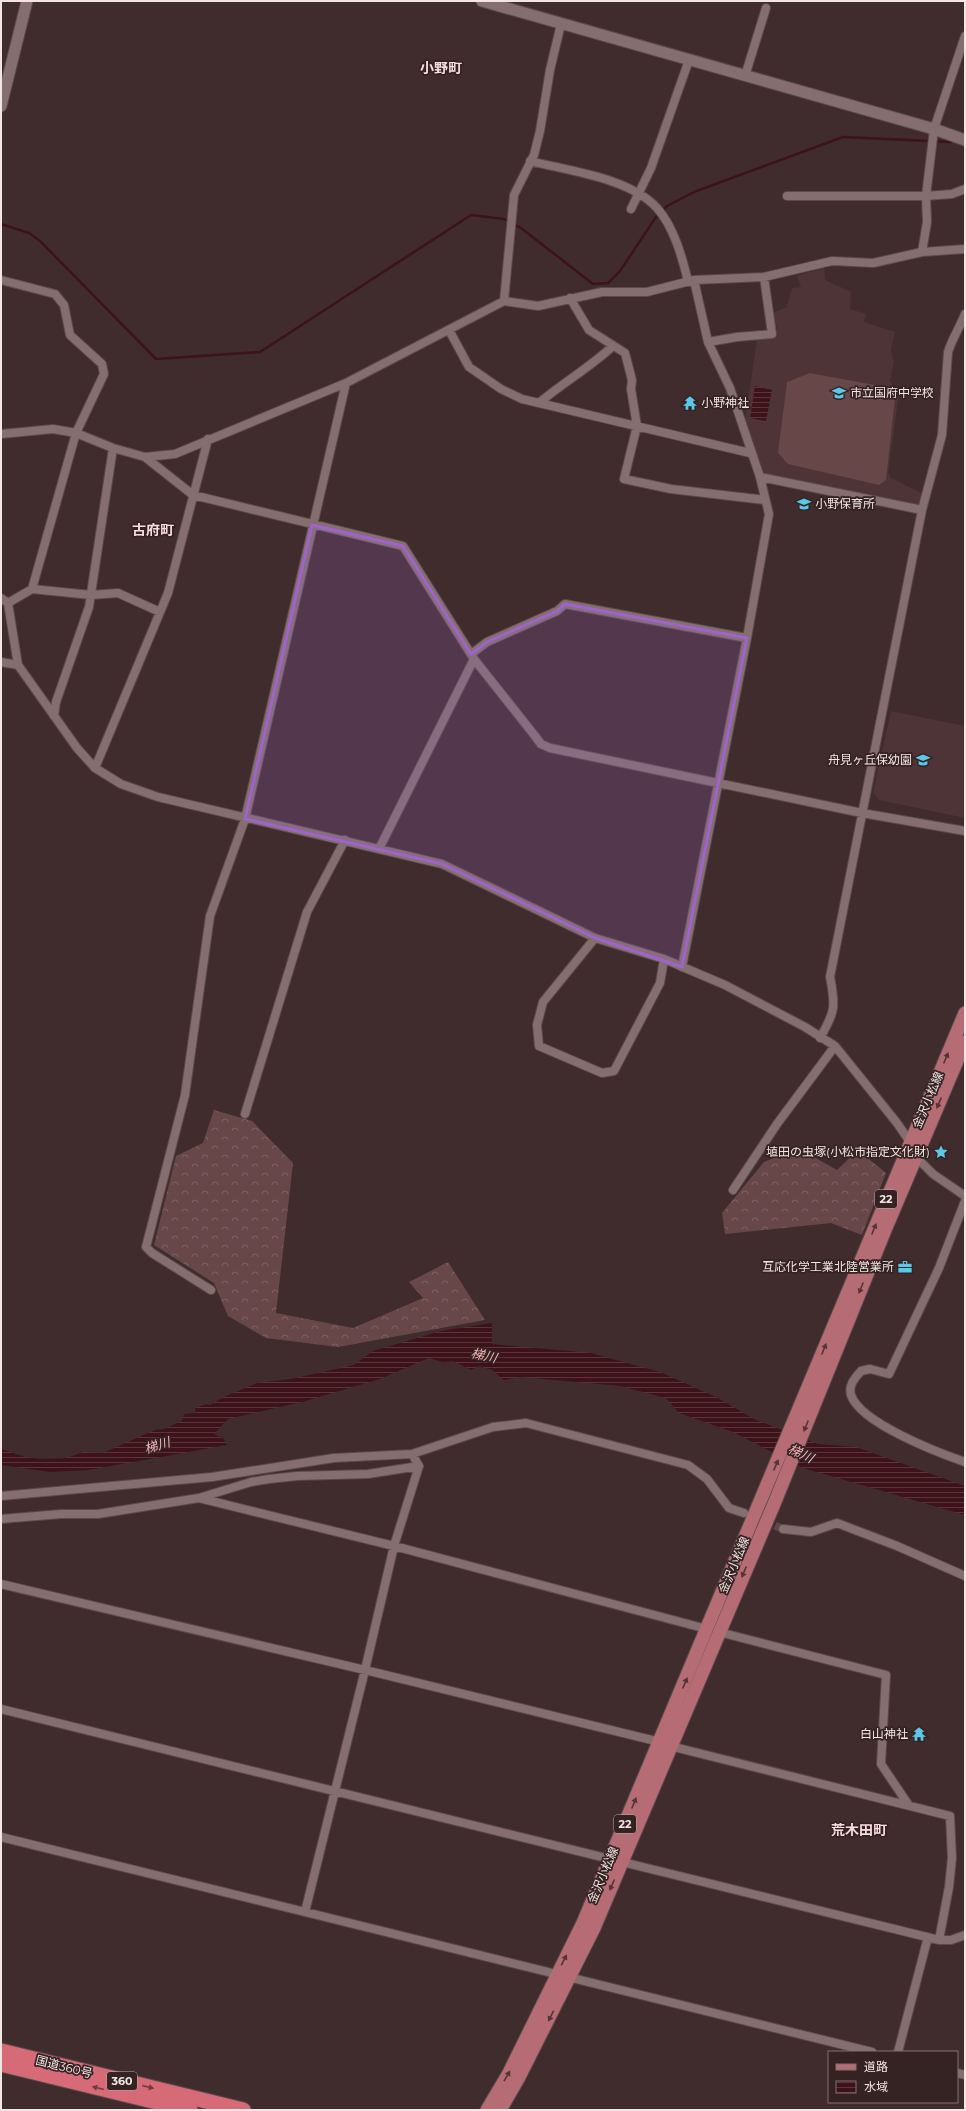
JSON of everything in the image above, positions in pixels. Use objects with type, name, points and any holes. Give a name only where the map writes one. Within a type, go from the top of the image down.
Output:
[{"type":"highway","name":"国道360号","points":[[1,2051],[176,2104],[190,2110]]},
{"type":"highway","name":"国道360号","points":[[1,2064],[176,2104],[243,2110]]},
{"type":"main road","name":"金沢小松線","points":[[500,2110],[519,2077],[570,1978],[616,1861],[754,1534],[774,1504],[815,1388],[910,1142],[965,1013]]},
{"type":"main road","name":"金沢小松線","points":[[754,1534],[761,1501],[815,1388],[965,1042]]},
{"type":"main road","name":"金沢小松線","points":[[487,2110],[509,2073],[556,1975],[616,1861]]},
{"type":"street","points":[[1,106],[27,1]]},
{"type":"street","points":[[482,1],[746,76],[933,137],[965,140]]},
{"type":"street","points":[[746,76],[766,8]]},
{"type":"street","points":[[504,301],[514,195],[530,161],[540,131],[550,70],[561,24]]},
{"type":"street","points":[[922,252],[927,222],[926,196],[933,137],[965,36]]},
{"type":"street","points":[[631,209],[640,194],[651,168],[689,60]]},
{"type":"street","points":[[530,161],[622,184],[640,194],[658,209],[691,280],[708,342],[730,388],[750,453],[760,477],[769,514],[747,638],[682,967]]},
{"type":"street","points":[[787,196],[926,196],[952,194],[965,189]]},
{"type":"street","points":[[1,434],[53,429],[76,433],[113,448],[145,456],[175,454],[346,382],[504,301],[538,306],[602,292],[647,292],[691,280],[764,277],[832,262],[874,263],[922,252],[965,249]]},
{"type":"street","points":[[708,342],[737,337],[772,334],[764,277]]},
{"type":"street","points":[[1,280],[55,294],[64,305],[70,335],[102,364],[104,374],[76,433],[32,589]]},
{"type":"street","points":[[570,298],[588,330],[625,353],[632,380],[631,389],[637,426],[624,479],[671,489],[766,500]]},
{"type":"street","points":[[820,1038],[832,1016],[835,1001],[830,977],[922,510],[942,435],[948,352],[951,342],[962,328],[965,314]]},
{"type":"street","points":[[448,330],[468,367],[501,389],[522,399],[750,453]]},
{"type":"street","points":[[539,403],[592,365],[613,346]]},
{"type":"street","points":[[211,1290],[152,1253],[146,1247],[185,1095],[210,916],[245,819],[346,382]]},
{"type":"street","points":[[95,768],[160,612],[177,563],[208,439]]},
{"type":"street","points":[[54,716],[56,702],[89,607],[113,448]]},
{"type":"street","points":[[145,456],[193,495],[403,546],[473,657],[535,736],[546,746],[862,813],[965,831]]},
{"type":"street","points":[[760,477],[922,510]]},
{"type":"street","points":[[160,612],[118,593],[91,595],[32,589],[4,601],[18,665],[77,748],[95,768],[121,784],[158,797],[245,819],[345,840],[442,864],[595,938],[664,959],[725,985],[805,1027],[820,1038],[835,1046],[897,1123],[910,1142]]},
{"type":"street","points":[[379,849],[473,657],[487,642],[557,611],[565,604],[747,638]]},
{"type":"street","points":[[1,662],[18,665]]},
{"type":"street","points":[[245,1114],[307,912],[345,840]]},
{"type":"street","points":[[595,938],[543,1002],[537,1025],[539,1046],[602,1073],[614,1071],[623,1057],[660,984],[664,959]]},
{"type":"street","points":[[733,1190],[776,1124],[835,1046]]},
{"type":"street","points":[[916,1158],[933,1174],[965,1196]]},
{"type":"street","points":[[965,1201],[939,1268],[889,1374],[870,1370],[861,1371],[852,1382],[851,1395],[859,1406],[880,1424],[906,1439],[965,1462]]},
{"type":"street","points":[[1,1496],[212,1477],[334,1458],[412,1454],[493,1428],[526,1423],[688,1465],[707,1480],[729,1508],[744,1513]]},
{"type":"street","points":[[304,1912],[365,1670],[394,1546],[419,1466],[412,1454]]},
{"type":"street","points":[[1,1519],[61,1514],[98,1514],[199,1498],[251,1482],[269,1479],[297,1476],[368,1474],[419,1466]]},
{"type":"street","points":[[199,1498],[394,1546],[713,1631],[886,1675],[881,1764],[908,1804]]},
{"type":"street","points":[[784,1529],[811,1532],[837,1523],[897,1546],[965,1576]]},
{"type":"street","points":[[1,1584],[365,1670],[908,1804],[950,1816],[952,1858],[949,1887],[939,1940]]},
{"type":"street","points":[[1,1709],[939,1940],[951,1940],[964,1937]]},
{"type":"street","points":[[1,1837],[868,2051]]},
{"type":"street","points":[[898,2051],[928,1937]]},
{"type":"highlighted area","points":[[312,525],[403,546],[471,654],[487,642],[557,611],[565,604],[747,638],[682,967],[595,938],[442,864],[245,819]]},
{"type":"shaded area","points":[[824,268],[825,280],[851,292],[850,309],[866,314],[864,322],[895,332],[891,350],[894,362],[890,381],[899,393],[888,473],[891,478],[923,494],[920,507],[762,477],[745,422],[757,339],[775,337],[777,328],[773,313],[787,307],[792,288],[801,287],[797,276]]},
{"type":"shaded area","name":"舟見ヶ丘保幼園","points":[[891,711],[965,726],[965,818],[879,800],[873,793]]},
{"type":"green space","points":[[810,373],[896,389],[886,480],[879,485],[788,464],[778,453],[787,382]]},
{"type":"green space","points":[[214,1110],[252,1121],[293,1163],[276,1313],[353,1328],[423,1298],[409,1282],[448,1262],[485,1320],[338,1347],[266,1338],[228,1316],[214,1283],[154,1245],[176,1156],[203,1143]]},
{"type":"green space","points":[[798,1148],[837,1170],[858,1150],[886,1173],[862,1235],[831,1223],[725,1234],[722,1213],[764,1162]]},
{"type":"water","points":[[755,386],[772,390],[766,421],[750,418]]},
{"type":"water","name":"梯川","points":[[492,1323],[492,1344],[591,1353],[660,1372],[716,1397],[756,1420],[818,1444],[856,1447],[965,1486],[965,1515],[803,1468],[733,1432],[679,1413],[666,1398],[620,1386],[521,1377],[504,1380],[492,1370],[479,1366],[471,1370],[453,1361],[442,1362],[429,1358],[380,1379],[302,1402],[228,1419],[214,1434],[224,1439],[227,1445],[89,1470],[50,1472],[1,1465],[1,1449],[25,1457],[42,1459],[66,1458],[84,1452],[103,1453],[155,1430],[164,1429],[182,1421],[184,1414],[196,1413],[195,1408],[206,1404],[210,1405],[226,1396],[257,1383],[291,1379],[354,1365],[373,1351],[441,1331]]},
{"type":"waterway","points":[[1,224],[29,233],[40,241],[156,359],[260,352],[471,215],[504,219],[521,228],[593,284],[608,283],[620,271],[656,217],[667,206],[694,192],[843,137],[951,142]]},
{"type":"tunnel","points":[[764,1521],[783,1529]]},
{"type":"place","name":"市立国府中学校","points":[[839,393]]},
{"type":"place","name":"小野神社","points":[[690,403]]},
{"type":"place","name":"小野保育所","points":[[804,504]]},
{"type":"place","name":"舟見ヶ丘保幼園","points":[[923,760]]},
{"type":"place","name":"埴田の虫塚(小松市指定文化財)","points":[[941,1152]]},
{"type":"place","name":"互応化学工業北陸営業所","points":[[905,1267]]},
{"type":"place","name":"白山神社","points":[[919,1734]]},
{"type":"district","name":"小野町","points":[[441,68]]},
{"type":"district","name":"古府町","points":[[153,530]]},
{"type":"district","name":"荒木田町","points":[[859,1830]]}]
